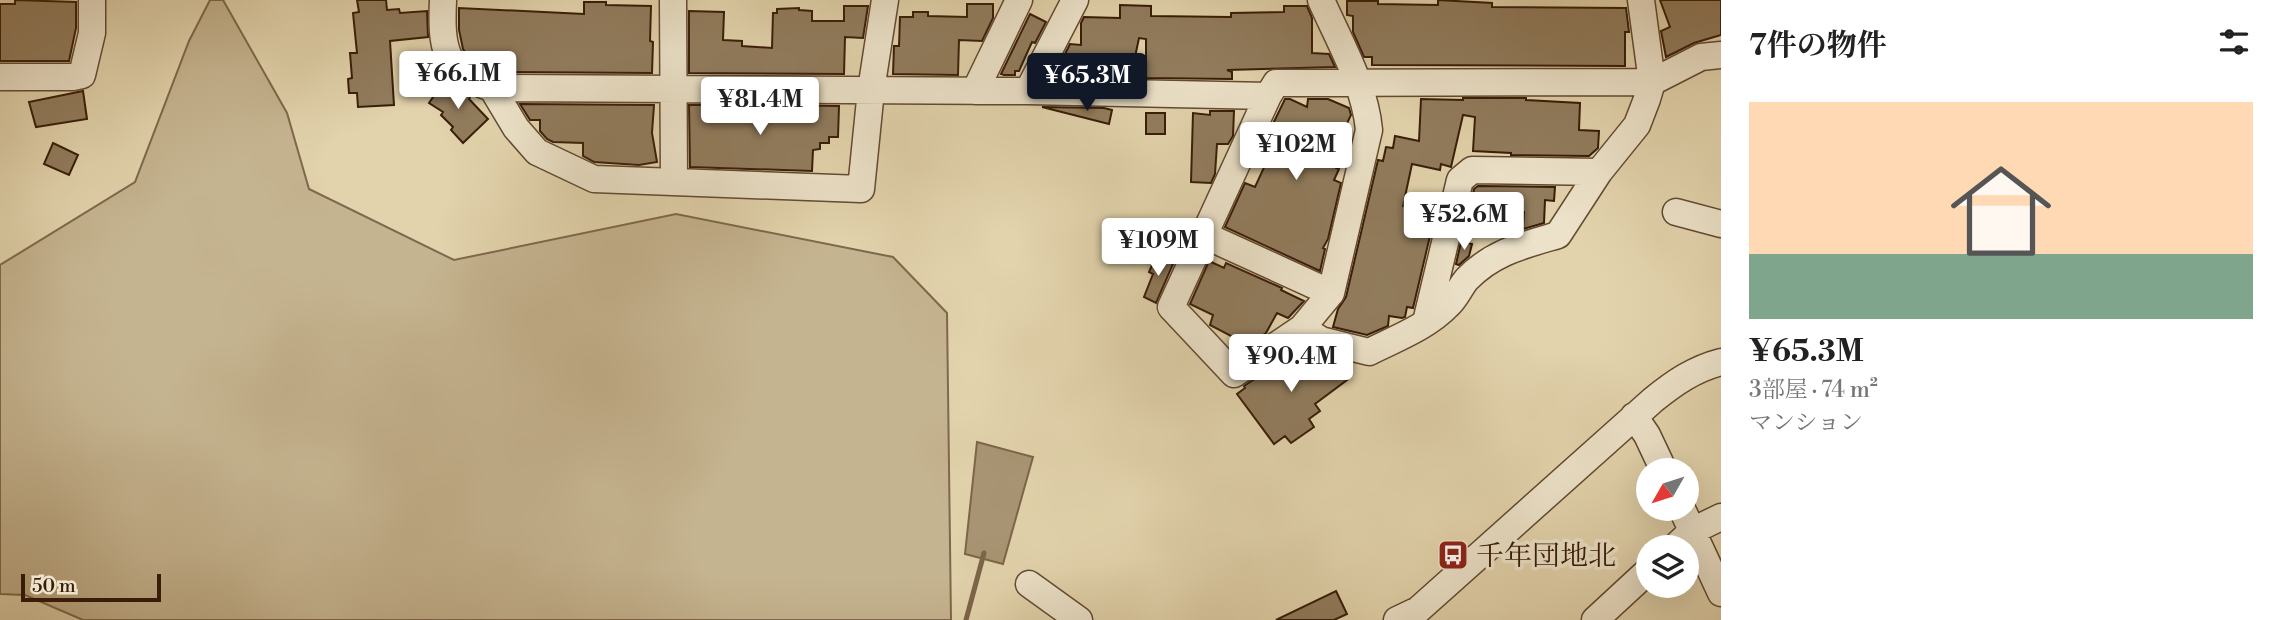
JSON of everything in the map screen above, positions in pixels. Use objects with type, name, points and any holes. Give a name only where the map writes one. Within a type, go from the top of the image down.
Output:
[{"type":"street","points":[[0,77],[82,75],[92,33],[92,0]]},
{"type":"street","points":[[443,0],[442,33],[446,54],[457,71],[472,82],[492,88],[1028,91],[1268,96]]},
{"type":"street","points":[[673,0],[674,181]]},
{"type":"street","points":[[492,88],[516,128],[537,152],[594,179],[861,189],[871,90],[885,0]]},
{"type":"street","points":[[975,91],[1019,0]]},
{"type":"street","points":[[1028,91],[1075,0]]},
{"type":"street","points":[[1321,0],[1357,83],[1368,114],[1370,130],[1331,293],[1302,328],[1234,374],[1171,307],[1276,83],[1357,83],[1652,82],[1701,57],[1721,55]]},
{"type":"street","points":[[1302,328],[1321,340],[1369,352],[1426,322],[1448,305],[1466,280],[1488,261],[1507,250],[1558,235],[1599,172],[1637,125],[1652,82],[1641,0]]},
{"type":"street","points":[[1426,322],[1460,180],[1472,170],[1599,172]]},
{"type":"street","points":[[1676,212],[1721,224]]},
{"type":"street","points":[[1204,235],[1331,293]]},
{"type":"street","points":[[1397,620],[1418,610],[1678,379],[1721,362]]},
{"type":"street","points":[[1634,416],[1658,458]]},
{"type":"street","points":[[1721,517],[1683,529],[1721,593]]},
{"type":"street","points":[[1029,584],[1079,620]]},
{"type":"street","points":[[1603,617],[1636,584]]},
{"type":"shaded area","points":[[210,0],[223,0],[287,113],[309,189],[454,260],[676,214],[893,257],[947,313],[951,620],[83,620],[25,595],[0,594],[0,265],[135,182],[189,41]]},
{"type":"shaded area","points":[[977,442],[1033,457],[1003,564],[965,554]]},
{"type":"building","points":[[15,0],[76,2],[76,28],[69,61],[0,61],[0,4],[15,4]]},
{"type":"building","points":[[357,0],[386,0],[387,10],[399,9],[400,13],[427,11],[428,37],[390,41],[394,105],[358,107],[357,93],[349,93],[348,79],[352,78],[350,53],[357,53],[353,13],[359,12]]},
{"type":"building","points":[[1438,0],[1492,3],[1492,7],[1626,8],[1629,32],[1625,32],[1625,66],[1372,65],[1372,57],[1364,57],[1353,32],[1353,16],[1347,15],[1347,1],[1438,5]]},
{"type":"building","points":[[1660,0],[1721,0],[1721,35],[1694,43],[1666,57],[1661,31],[1670,27]]},
{"type":"building","points":[[584,2],[651,6],[652,73],[501,72],[480,66],[480,60],[469,58],[463,49],[459,30],[459,8],[584,14]]},
{"type":"building","points":[[967,4],[993,4],[993,18],[982,41],[959,40],[958,75],[893,74],[894,46],[899,46],[900,17],[913,17],[913,12],[928,12],[928,16],[967,17]]},
{"type":"building","points":[[1120,5],[1151,6],[1151,16],[1231,17],[1231,13],[1284,12],[1284,6],[1307,6],[1312,18],[1312,53],[1329,54],[1335,67],[1227,70],[1232,72],[1232,79],[1146,78],[1146,39],[1139,38],[1131,76],[1086,76],[1086,71],[1057,70],[1070,44],[1081,45],[1081,23],[1084,17],[1120,18]]},
{"type":"building","points":[[844,6],[868,6],[863,38],[845,37],[844,74],[689,73],[689,11],[724,12],[723,40],[742,41],[742,46],[772,48],[773,13],[777,13],[777,9],[799,8],[812,11],[812,21],[844,21]]},
{"type":"building","points":[[1030,14],[1046,22],[1035,43],[1032,42],[1019,71],[1015,71],[1015,75],[1001,74]]},
{"type":"building","points":[[445,80],[470,97],[488,119],[463,143],[441,115],[443,112],[429,103]]},
{"type":"building","points":[[83,91],[87,119],[36,127],[29,102]]},
{"type":"building","points":[[1526,98],[1580,103],[1579,130],[1599,131],[1598,148],[1589,156],[1511,155],[1473,151],[1475,117],[1463,115],[1451,167],[1441,164],[1440,170],[1412,164],[1403,206],[1416,209],[1415,215],[1434,219],[1413,308],[1407,307],[1405,317],[1402,318],[1389,316],[1388,326],[1367,335],[1333,327],[1338,309],[1346,297],[1378,160],[1383,161],[1386,147],[1393,148],[1395,136],[1419,141],[1421,99]]},
{"type":"building","points":[[1285,99],[1307,107],[1308,99],[1328,99],[1349,108],[1351,115],[1335,149],[1343,153],[1334,180],[1341,183],[1328,239],[1323,248],[1325,249],[1320,271],[1225,227],[1245,183],[1255,187],[1267,161],[1257,157]]},
{"type":"building","points":[[520,104],[654,105],[652,133],[657,162],[639,165],[594,162],[583,156],[583,143],[553,142],[547,139],[540,131],[540,120],[530,120]]},
{"type":"building","points":[[689,105],[723,105],[723,112],[774,113],[774,105],[839,106],[838,137],[829,137],[829,143],[820,143],[820,149],[813,150],[812,171],[690,167]]},
{"type":"building","points":[[1042,107],[1104,108],[1112,110],[1109,124]]},
{"type":"building","points":[[1210,111],[1234,111],[1233,136],[1228,144],[1217,144],[1215,174],[1211,183],[1191,182],[1193,113],[1210,115]]},
{"type":"building","points":[[1146,113],[1165,113],[1165,134],[1146,134]]},
{"type":"building","points":[[53,143],[78,155],[69,175],[44,164]]},
{"type":"building","points":[[1478,186],[1555,187],[1554,201],[1545,200],[1544,223],[1523,229],[1524,212],[1470,209],[1474,189]]},
{"type":"building","points":[[1461,242],[1472,244],[1469,256],[1459,265],[1456,264]]},
{"type":"building","points":[[1156,256],[1173,264],[1156,303],[1144,297],[1153,274],[1149,272]]},
{"type":"building","points":[[1209,261],[1224,268],[1226,263],[1304,301],[1288,318],[1277,313],[1266,333],[1245,347],[1235,342],[1237,339],[1210,325],[1213,315],[1190,304]]},
{"type":"building","points":[[1301,348],[1304,352],[1307,350],[1317,355],[1323,365],[1325,357],[1331,359],[1347,380],[1315,404],[1320,411],[1309,419],[1314,427],[1291,443],[1285,436],[1274,444],[1237,394],[1244,386]]},
{"type":"building","points":[[1336,591],[1347,614],[1334,620],[1276,620]]},
{"type":"waterway","points":[[966,620],[984,553]]},
{"type":"place","name":"千年団地北","points":[[1453,555]]}]
